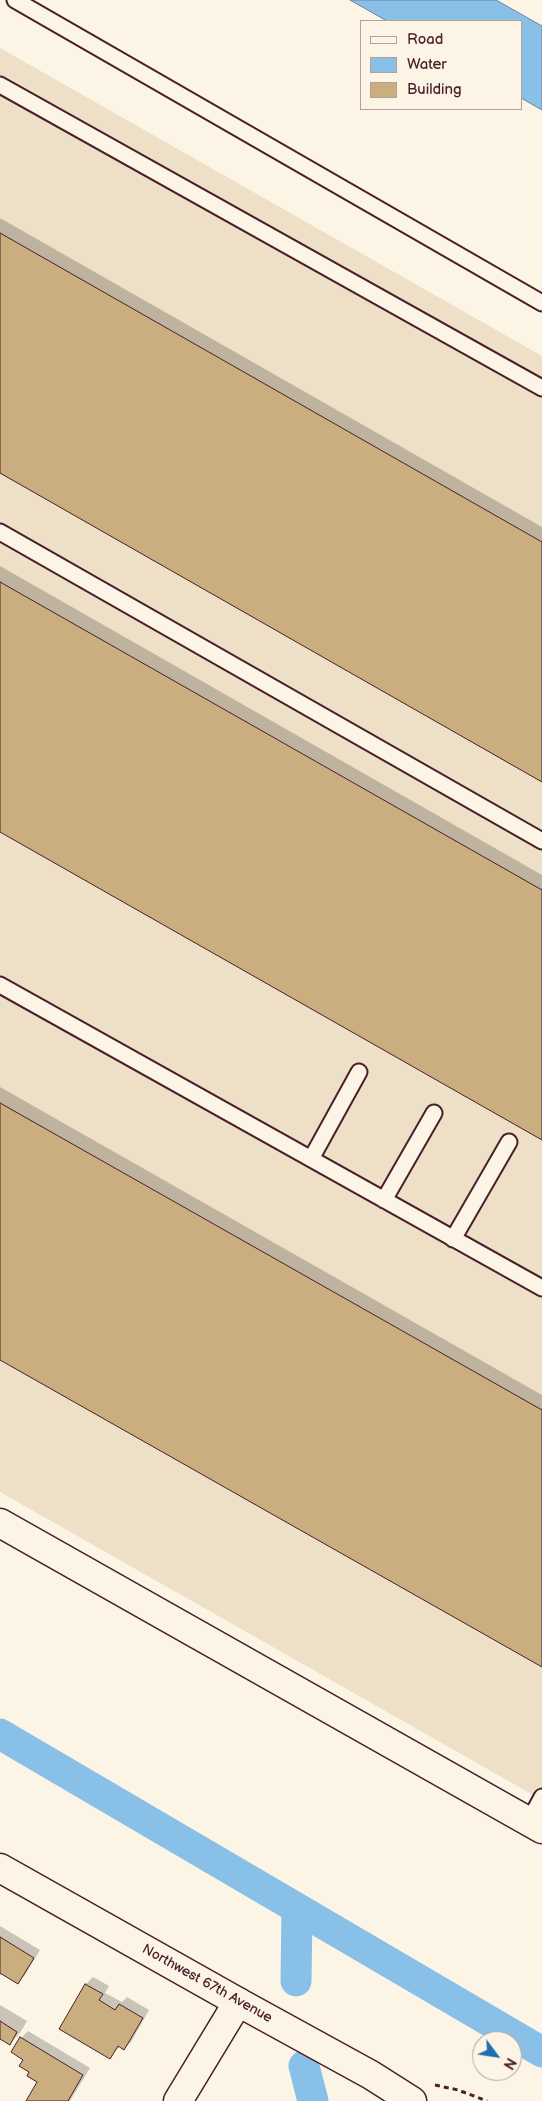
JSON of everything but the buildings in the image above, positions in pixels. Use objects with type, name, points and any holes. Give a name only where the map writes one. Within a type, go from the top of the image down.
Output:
[{"type":"street","points":[[0,1523],[535,1825]]},
{"type":"street","name":"Northwest 67th Avenue","points":[[0,1868],[371,2075],[412,2101]]},
{"type":"street","points":[[179,2101],[238,2002]]},
{"type":"lane","points":[[15,0],[542,303]]},
{"type":"lane","points":[[0,86],[542,388]]},
{"type":"lane","points":[[0,532],[542,841]]},
{"type":"lane","points":[[0,985],[542,1288]]},
{"type":"lane","points":[[311,1159],[359,1072]]},
{"type":"lane","points":[[384,1200],[434,1112]]},
{"type":"lane","points":[[453,1239],[509,1142]]},
{"type":"lane","points":[[535,1825],[542,1797]]},
{"type":"shaded area","points":[[0,48],[542,356],[542,1800],[0,1492]]},
{"type":"water","points":[[350,0],[496,0],[542,26],[542,110],[522,99],[522,20],[385,20]]},
{"type":"waterway","points":[[0,1734],[542,2052]]},
{"type":"waterway","points":[[296,1981],[297,1909]]},
{"type":"waterway","points":[[304,2066],[313,2101]]}]
